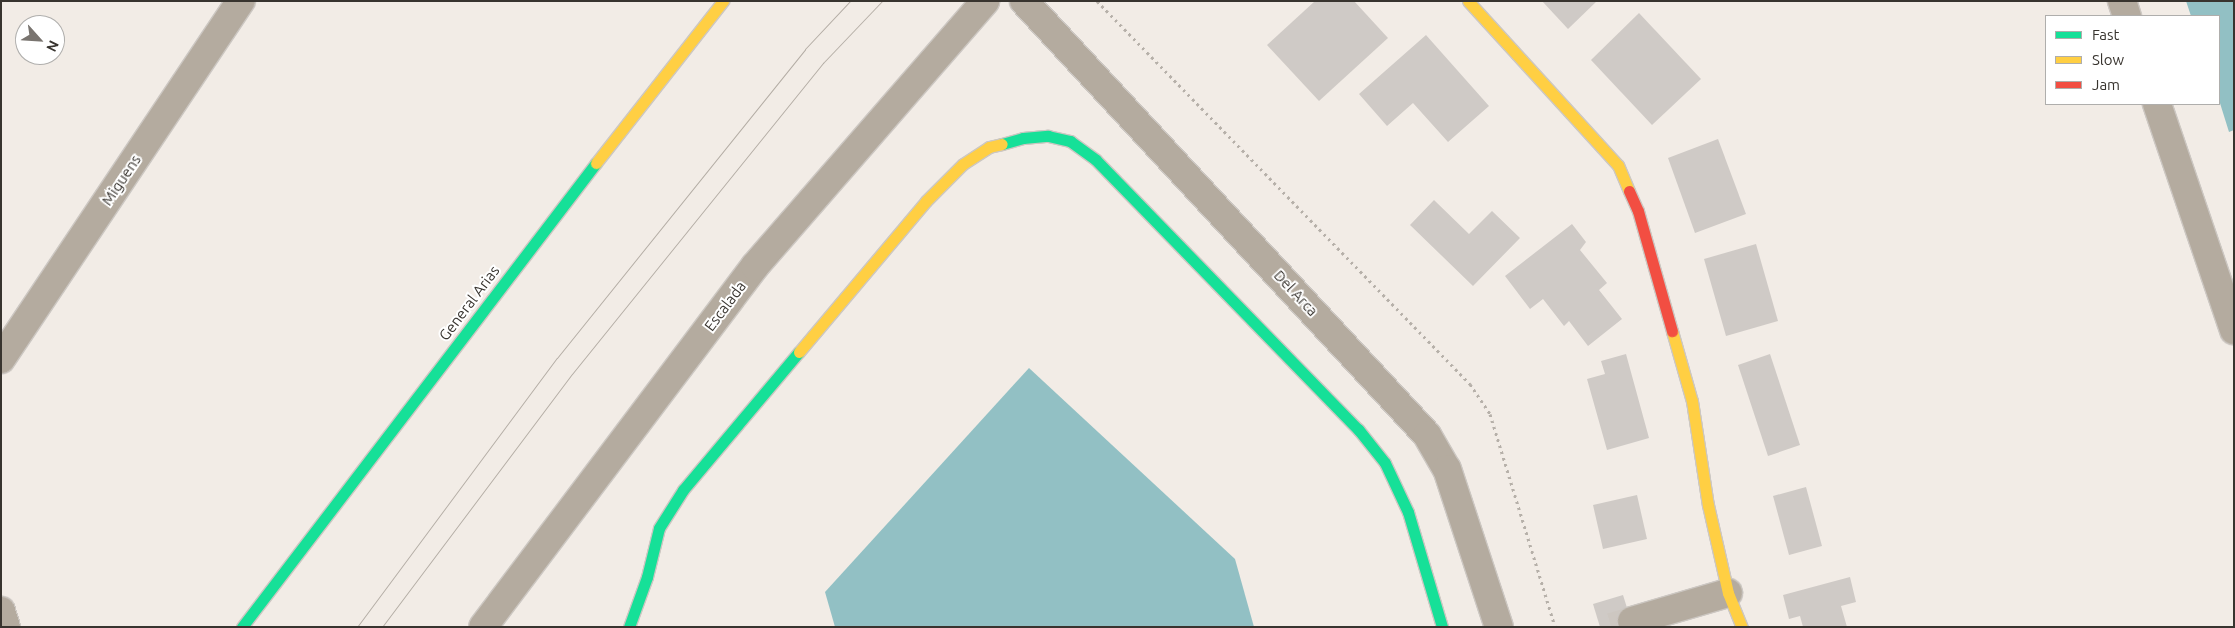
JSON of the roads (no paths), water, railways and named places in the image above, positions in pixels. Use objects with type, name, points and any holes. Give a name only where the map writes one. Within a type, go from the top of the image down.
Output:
[{"type":"street","name":"Miguens","points":[[1,358],[242,1]]},
{"type":"street","name":"General Arias","points":[[242,627],[674,61],[723,1]]},
{"type":"street","name":"Escalada","points":[[494,623],[756,266],[985,1]]},
{"type":"street","name":"Del Arca","points":[[1024,1],[1427,435],[1447,469],[1499,627]]},
{"type":"street","points":[[1468,1],[1618,165],[1638,211],[1692,401],[1708,505],[1728,593],[1742,627]]},
{"type":"street","points":[[2122,1],[2127,15]]},
{"type":"street","points":[[2157,105],[2234,330]]},
{"type":"street","points":[[629,627],[647,577],[659,528],[683,490],[926,201],[963,164],[989,147],[1023,138],[1048,136],[1070,141],[1096,160],[1358,429],[1385,463],[1408,512],[1442,627]]},
{"type":"street","points":[[1632,621],[1728,593]]},
{"type":"street","points":[[1,611],[6,627]]},
{"type":"water","points":[[2186,1],[2234,1],[2234,130],[2229,132],[2220,103],[2220,15],[2191,15]]},
{"type":"water","points":[[1029,368],[1235,559],[1254,627],[835,627],[825,592]]},
{"type":"tunnel","points":[[1611,627],[1632,621]]},
{"type":"tram line","points":[[357,627],[557,358],[805,49],[850,1]]},
{"type":"tram line","points":[[382,627],[572,374],[823,63],[882,1]]}]
